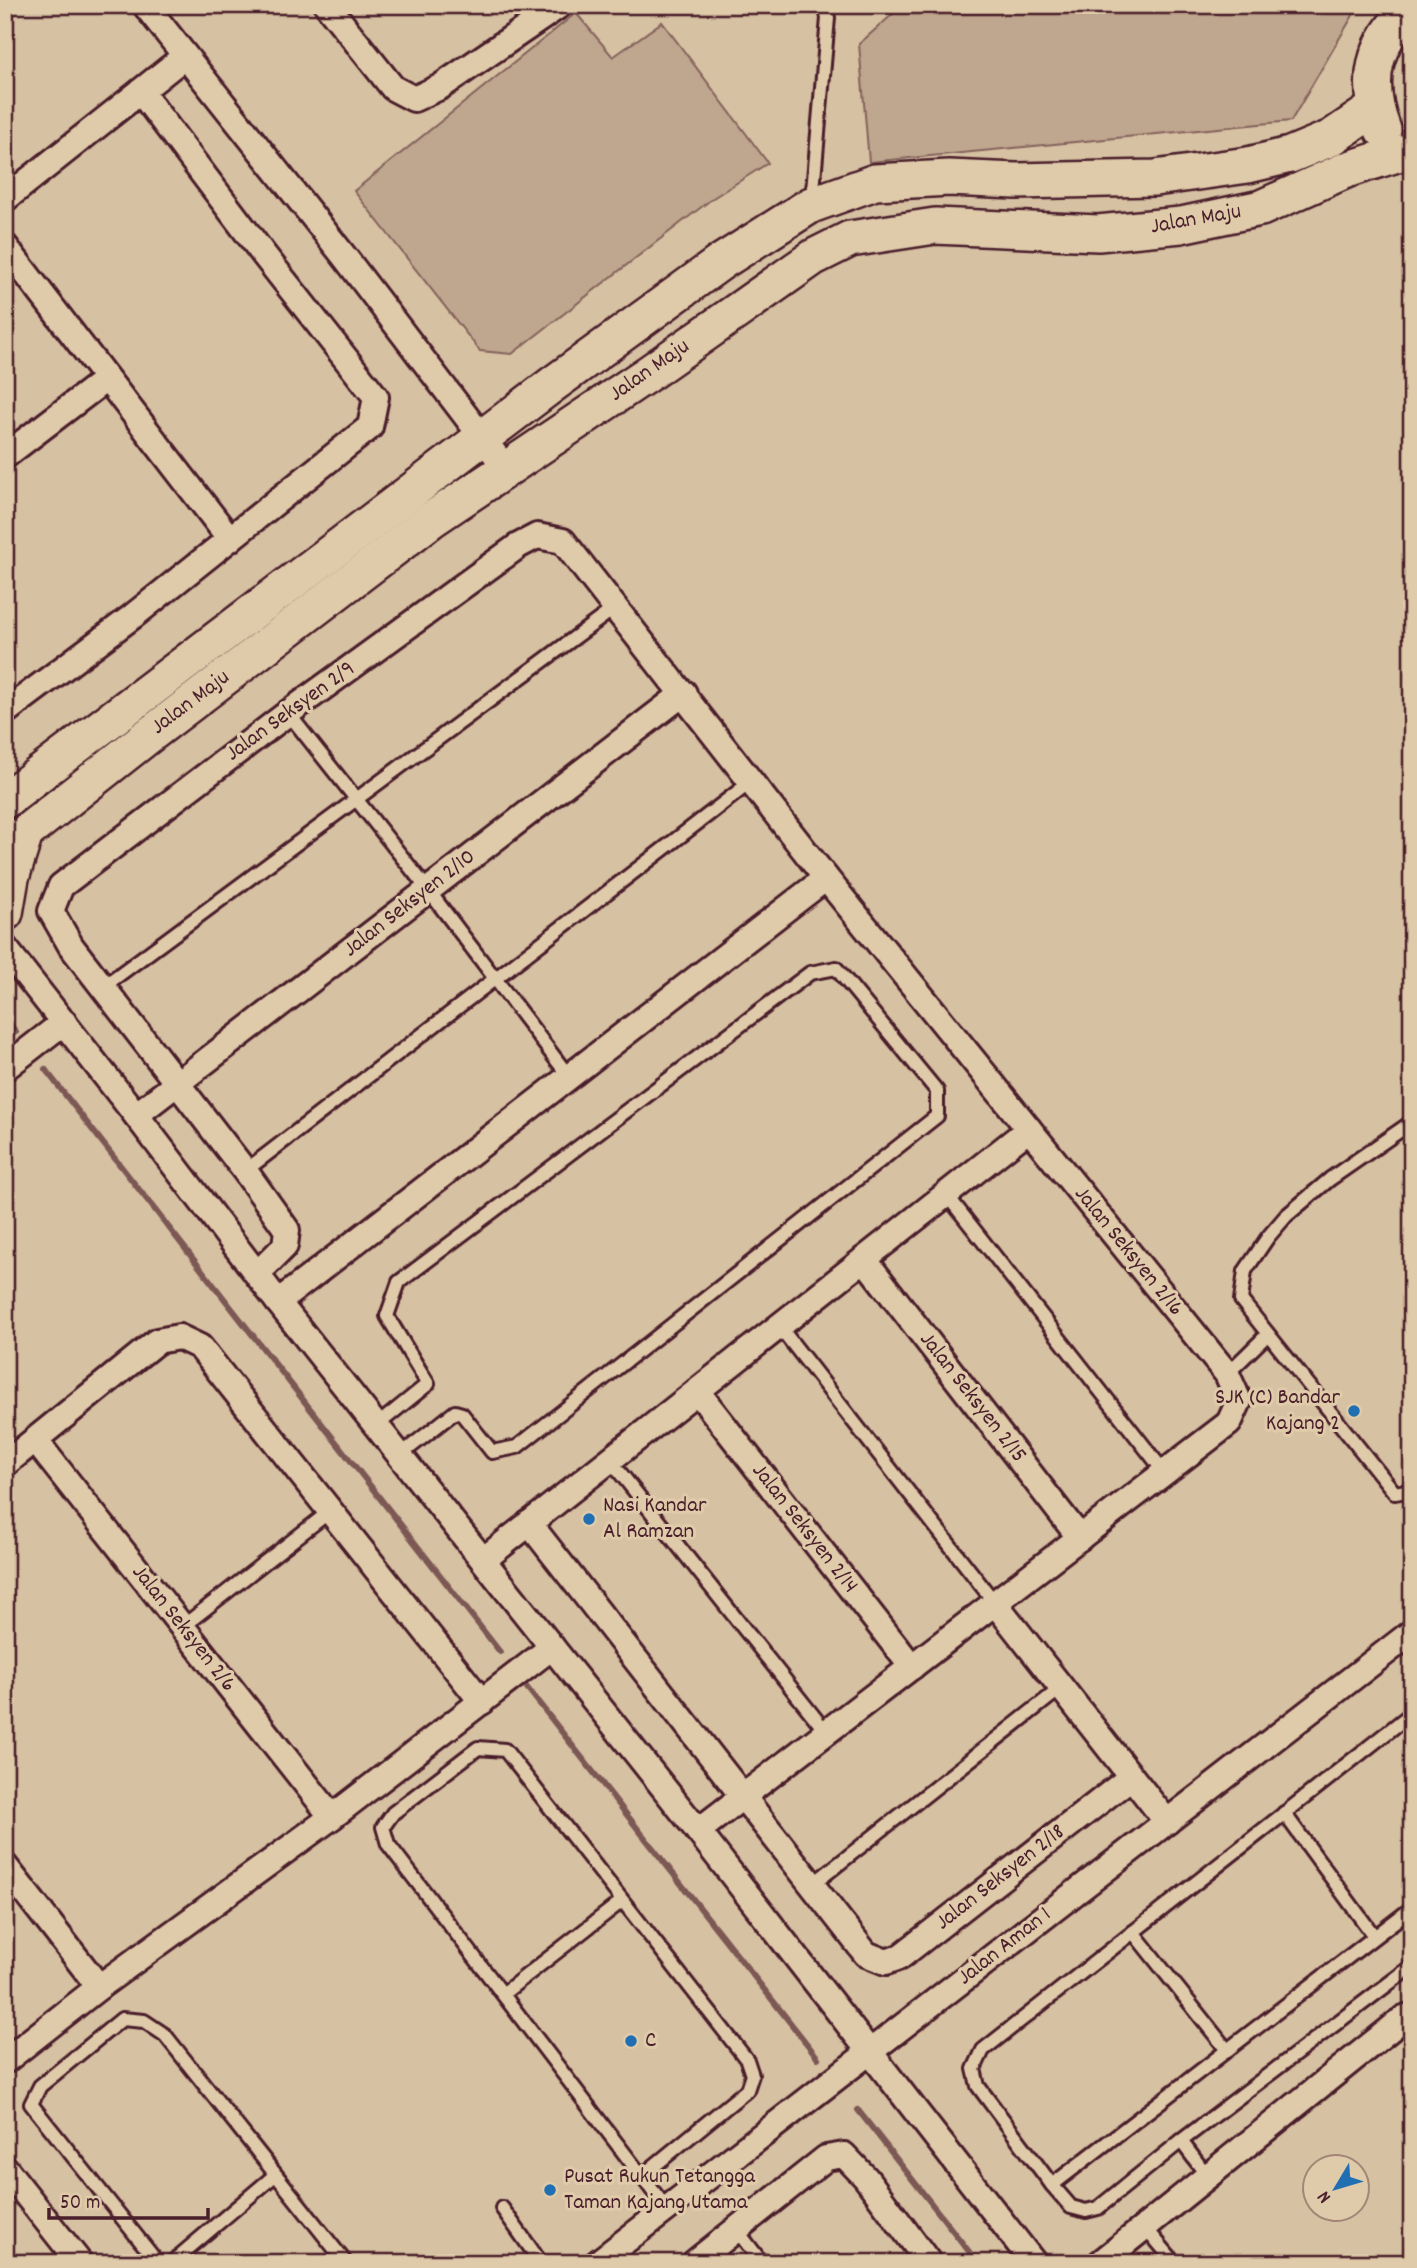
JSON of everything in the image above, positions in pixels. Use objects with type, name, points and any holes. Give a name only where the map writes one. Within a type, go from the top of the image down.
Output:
[{"type":"street","points":[[145,5],[344,256],[507,470]]},
{"type":"street","points":[[327,5],[393,88],[414,99],[440,87],[560,5]]},
{"type":"street","points":[[1406,157],[1385,132],[1375,108],[1372,84],[1376,61],[1385,38],[1412,6]]},
{"type":"street","points":[[5,199],[185,56]]},
{"type":"street","points":[[5,712],[230,539],[370,427],[376,397],[264,256],[141,92]]},
{"type":"street","name":"Jalan Maju","points":[[5,800],[158,681],[720,262],[811,205],[875,182],[949,178],[1016,181],[1155,178],[1248,165],[1290,155],[1331,138],[1375,108]]},
{"type":"street","name":"Jalan Maju","points":[[15,841],[431,520],[781,279],[814,257],[850,239],[935,226],[1098,233],[1181,225],[1261,208],[1346,170],[1406,157]]},
{"type":"street","points":[[5,246],[230,539]]},
{"type":"street","points":[[5,456],[106,379]]},
{"type":"street","name":"Jalan Seksyen 2/9","points":[[104,986],[71,946],[51,911],[61,886],[288,713],[518,546],[537,536],[550,537]]},
{"type":"street","name":"Jalan Seksyen 2/16","points":[[550,537],[563,541],[826,878],[1227,1374]]},
{"type":"street","name":"Jalan Seksyen 2/10","points":[[136,1115],[684,693]]},
{"type":"street","points":[[5,913],[15,841]]},
{"type":"street","points":[[278,1302],[826,878]]},
{"type":"street","points":[[5,948],[278,1302],[698,1831],[1034,2263]]},
{"type":"street","points":[[104,986],[287,1230],[285,1246],[257,1274]]},
{"type":"street","points":[[5,1068],[64,1022]]},
{"type":"street","points":[[483,1560],[1029,1129]]},
{"type":"street","name":"Jalan Seksyen 2/15","points":[[864,1259],[1080,1538]]},
{"type":"street","points":[[5,1464],[158,1340],[179,1337],[200,1347],[482,1702]]},
{"type":"street","points":[[698,1831],[1229,1423],[1239,1401],[1227,1374]]},
{"type":"street","name":"Jalan Seksyen 2/14","points":[[697,1391],[912,1667]]},
{"type":"street","name":"Jalan Seksyen 2/6","points":[[36,1440],[332,1817]]},
{"type":"street","points":[[529,1523],[812,1885]]},
{"type":"street","points":[[995,1603],[1167,1822]]},
{"type":"street","name":"Jalan Aman 1","points":[[597,2263],[1412,1632]]},
{"type":"street","points":[[5,2061],[99,1987],[332,1817],[552,1647]]},
{"type":"street","name":"Jalan Seksyen 2/18","points":[[812,1885],[866,1954],[886,1962],[900,1957],[1131,1777]]},
{"type":"street","points":[[5,1866],[99,1987]]},
{"type":"street","points":[[1100,2263],[1404,2018],[1412,2015]]},
{"type":"street","points":[[694,2263],[826,2158],[844,2155],[866,2178],[929,2263]]},
{"type":"street","points":[[5,2168],[80,2263]]},
{"type":"lane","points":[[811,205],[828,18],[825,5]]},
{"type":"lane","points":[[104,986],[616,607]]},
{"type":"lane","points":[[288,713],[429,891],[570,1078]]},
{"type":"lane","points":[[244,1171],[752,781]]},
{"type":"lane","points":[[376,1426],[428,1384],[387,1316],[399,1282],[810,973],[836,968],[937,1091],[937,1116],[517,1447],[492,1452],[462,1414],[455,1412],[399,1456]]},
{"type":"lane","points":[[1412,1122],[1330,1179],[1286,1216],[1245,1271],[1241,1300],[1395,1493],[1412,1490]]},
{"type":"lane","points":[[946,1194],[1165,1472]]},
{"type":"lane","points":[[779,1326],[995,1603]]},
{"type":"lane","points":[[1227,1374],[1268,1334]]},
{"type":"lane","points":[[610,1460],[827,1733]]},
{"type":"lane","points":[[183,1627],[329,1512]]},
{"type":"lane","points":[[812,1885],[1061,1688]]},
{"type":"lane","points":[[1412,1713],[983,2050],[974,2069],[978,2086],[1071,2207],[1086,2211],[1098,2208],[1181,2141],[1412,1966]]},
{"type":"lane","points":[[643,2175],[747,2090],[752,2075],[747,2060],[505,1750],[478,1748],[393,1813],[383,1827],[388,1844],[666,2208]]},
{"type":"lane","points":[[1284,1813],[1374,1936]]},
{"type":"lane","points":[[503,1993],[622,1901]]},
{"type":"lane","points":[[1052,2185],[1412,1908]]},
{"type":"lane","points":[[1133,1932],[1227,2050]]},
{"type":"lane","points":[[158,2263],[31,2104],[40,2086],[121,2020],[144,2021],[165,2035],[346,2263]]},
{"type":"lane","points":[[1181,2141],[1208,2177]]},
{"type":"lane","points":[[171,2263],[275,2175]]},
{"type":"lane","points":[[502,2208],[541,2263]]},
{"type":"lane","points":[[1145,2227],[1175,2263]]},
{"type":"lane","points":[[736,2229],[762,2263]]},
{"type":"shaded area","points":[[903,5],[1359,5],[1291,121],[869,162],[859,44]]},
{"type":"shaded area","points":[[576,13],[613,57],[662,22],[768,163],[713,198],[512,354],[480,351],[354,191]]},
{"type":"waterway","points":[[5,1018],[16,1032]]},
{"type":"waterway","points":[[45,1069],[500,1652]]},
{"type":"waterway","points":[[524,1684],[818,2058]]},
{"type":"waterway","points":[[858,2110],[978,2263]]},
{"type":"place","name":"SJK (C) Bandar Kajang 2","points":[[1354,1411]]},
{"type":"place","name":"Nasi Kandar Al Ramzan","points":[[589,1519]]},
{"type":"place","name":"C","points":[[631,2041]]},
{"type":"place","name":"Pusat Rukun Tetangga Taman Kajang Utama","points":[[550,2190]]}]
